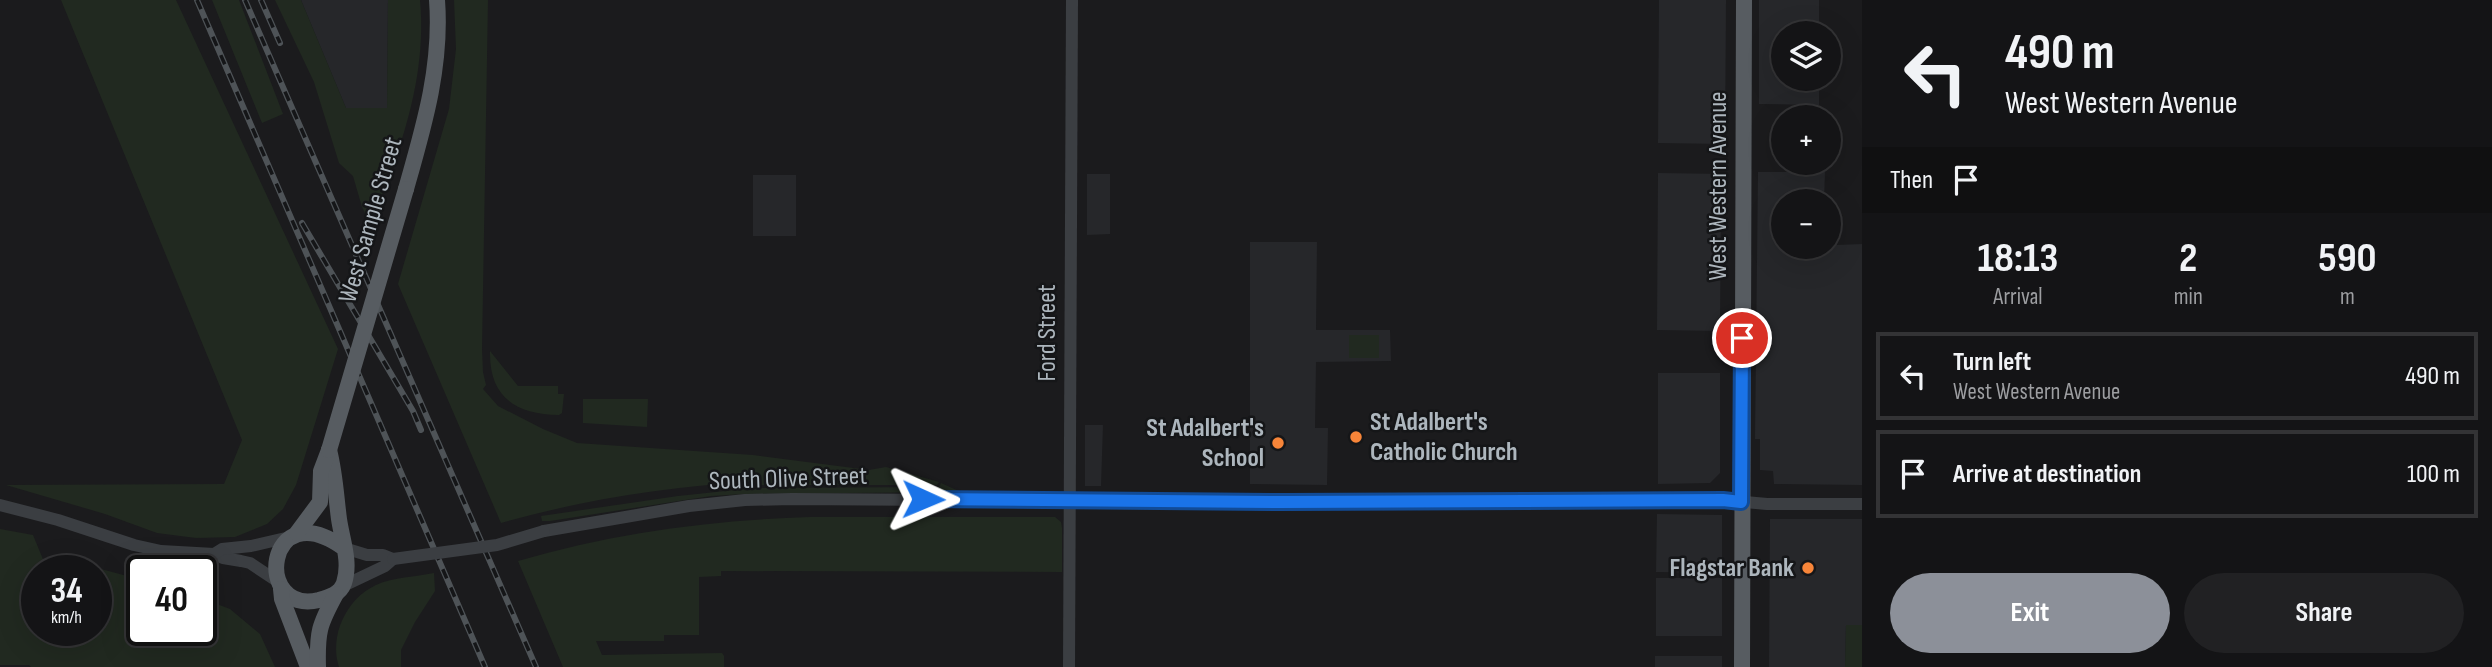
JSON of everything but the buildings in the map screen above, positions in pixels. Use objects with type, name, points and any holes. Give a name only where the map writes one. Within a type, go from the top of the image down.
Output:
[{"type":"main road","name":"West Sample Street","points":[[293,535],[320,502],[321,471],[406,189],[432,90],[438,29],[437,0]]},
{"type":"main road","name":"West Western Avenue","points":[[1742,667],[1744,0]]},
{"type":"main road","name":"West Sample Street","points":[[329,450],[344,548]]},
{"type":"main road","points":[[309,667],[279,585],[278,556],[293,535],[323,536],[344,548],[346,558],[339,590],[321,623],[317,637],[318,667]]},
{"type":"main road","points":[[279,585],[292,596],[314,601],[339,590]]},
{"type":"street","name":"Ford Street","points":[[1069,667],[1072,0]]},
{"type":"street","name":"South Olive Street","points":[[344,548],[393,559],[497,545],[544,531],[689,506],[746,500],[1723,500],[1767,504],[1862,504]]},
{"type":"street","points":[[0,505],[58,520],[134,545],[161,551],[214,554],[250,563],[279,585]]},
{"type":"street","points":[[214,554],[222,549],[293,535]]},
{"type":"street","name":"South Olive Street","points":[[339,590],[393,559]]},
{"type":"shaded area","points":[[61,0],[176,0],[338,349],[296,485],[283,509],[267,524],[235,537],[196,538],[157,533],[105,514],[6,485],[224,484],[242,440]]},
{"type":"shaded area","points":[[212,0],[239,0],[283,114],[262,123]]},
{"type":"shaded area","points":[[275,0],[301,0],[346,108],[387,108],[388,0],[420,0],[421,39],[413,97],[397,154],[371,225],[362,207],[353,176],[339,163],[314,82]]},
{"type":"shaded area","points":[[301,0],[388,0],[387,108],[346,108]]},
{"type":"shaded area","points":[[454,0],[488,0],[482,349],[486,385],[483,389],[498,406],[577,443],[753,455],[869,470],[886,467],[939,482],[937,485],[754,485],[753,482],[721,484],[594,501],[501,523],[398,284],[449,109],[456,49]]},
{"type":"shaded area","points":[[1659,0],[1726,0],[1725,144],[1658,143]]},
{"type":"shaded area","points":[[1759,0],[1819,0],[1819,21],[1771,21],[1771,91],[1819,91],[1819,105],[1759,104]]},
{"type":"shaded area","points":[[1758,172],[1771,172],[1771,175],[1825,175],[1824,189],[1771,189],[1771,259],[1841,259],[1841,245],[1862,244],[1862,485],[1774,484],[1773,471],[1760,470],[1760,439],[1755,439]]},
{"type":"shaded area","points":[[1658,173],[1725,174],[1725,195],[1721,196],[1720,331],[1657,330]]},
{"type":"shaded area","points":[[1087,174],[1110,174],[1110,234],[1087,235]]},
{"type":"shaded area","points":[[753,175],[796,175],[796,236],[753,236]]},
{"type":"shaded area","points":[[1250,242],[1317,242],[1316,330],[1390,330],[1391,361],[1316,362],[1315,428],[1328,428],[1327,485],[1250,484]]},
{"type":"shaded area","points":[[1349,335],[1379,335],[1379,358],[1349,358]]},
{"type":"shaded area","points":[[490,351],[518,386],[558,386],[558,394],[564,394],[562,413],[543,414],[530,411],[508,400],[494,380]]},
{"type":"shaded area","points":[[1658,373],[1720,373],[1720,473],[1710,483],[1658,484]]},
{"type":"shaded area","points":[[583,399],[648,399],[647,427],[583,423]]},
{"type":"shaded area","points":[[1085,425],[1103,425],[1101,486],[1085,486]]},
{"type":"shaded area","points":[[941,483],[961,492],[744,494],[711,496],[550,521],[542,521],[541,516],[754,488],[939,487]]},
{"type":"shaded area","points":[[1657,514],[1722,515],[1722,573],[1656,572]]},
{"type":"shaded area","points":[[810,517],[1055,517],[1061,522],[1062,528],[1062,572],[721,571],[721,576],[699,577],[699,635],[664,635],[664,641],[596,641],[602,655],[722,653],[724,667],[563,667],[518,561],[590,543],[662,530],[736,521]]},
{"type":"shaded area","points":[[1770,519],[1862,519],[1862,625],[1846,626],[1845,667],[1769,667]]},
{"type":"shaded area","points":[[0,529],[33,535],[41,555],[21,555],[21,646],[112,646],[112,572],[126,576],[126,646],[217,646],[217,604],[230,609],[260,634],[275,667],[31,667],[0,665]]},
{"type":"shaded area","points":[[434,573],[435,591],[401,650],[401,667],[339,667],[336,655],[338,631],[356,599],[383,582]]},
{"type":"shaded area","points":[[1656,578],[1722,578],[1722,636],[1656,636]]},
{"type":"shaded area","points":[[1846,625],[1862,625],[1862,667],[1845,667]]},
{"type":"shaded area","points":[[1655,656],[1722,656],[1722,667],[1655,667]]},
{"type":"railway","points":[[197,0],[485,667]]},
{"type":"railway","points":[[245,0],[536,667]]},
{"type":"railway","points":[[261,0],[280,43]]},
{"type":"railway","points":[[302,223],[413,411],[421,430]]},
{"type":"place","name":"St Adalbert's Catholic Church","points":[[1356,437]]},
{"type":"place","name":"St Adalbert's School","points":[[1278,443]]},
{"type":"place","name":"Flagstar Bank","points":[[1808,568]]},
{"type":"route","points":[[923,499],[1102,502],[1741,502],[1742,338]]}]
